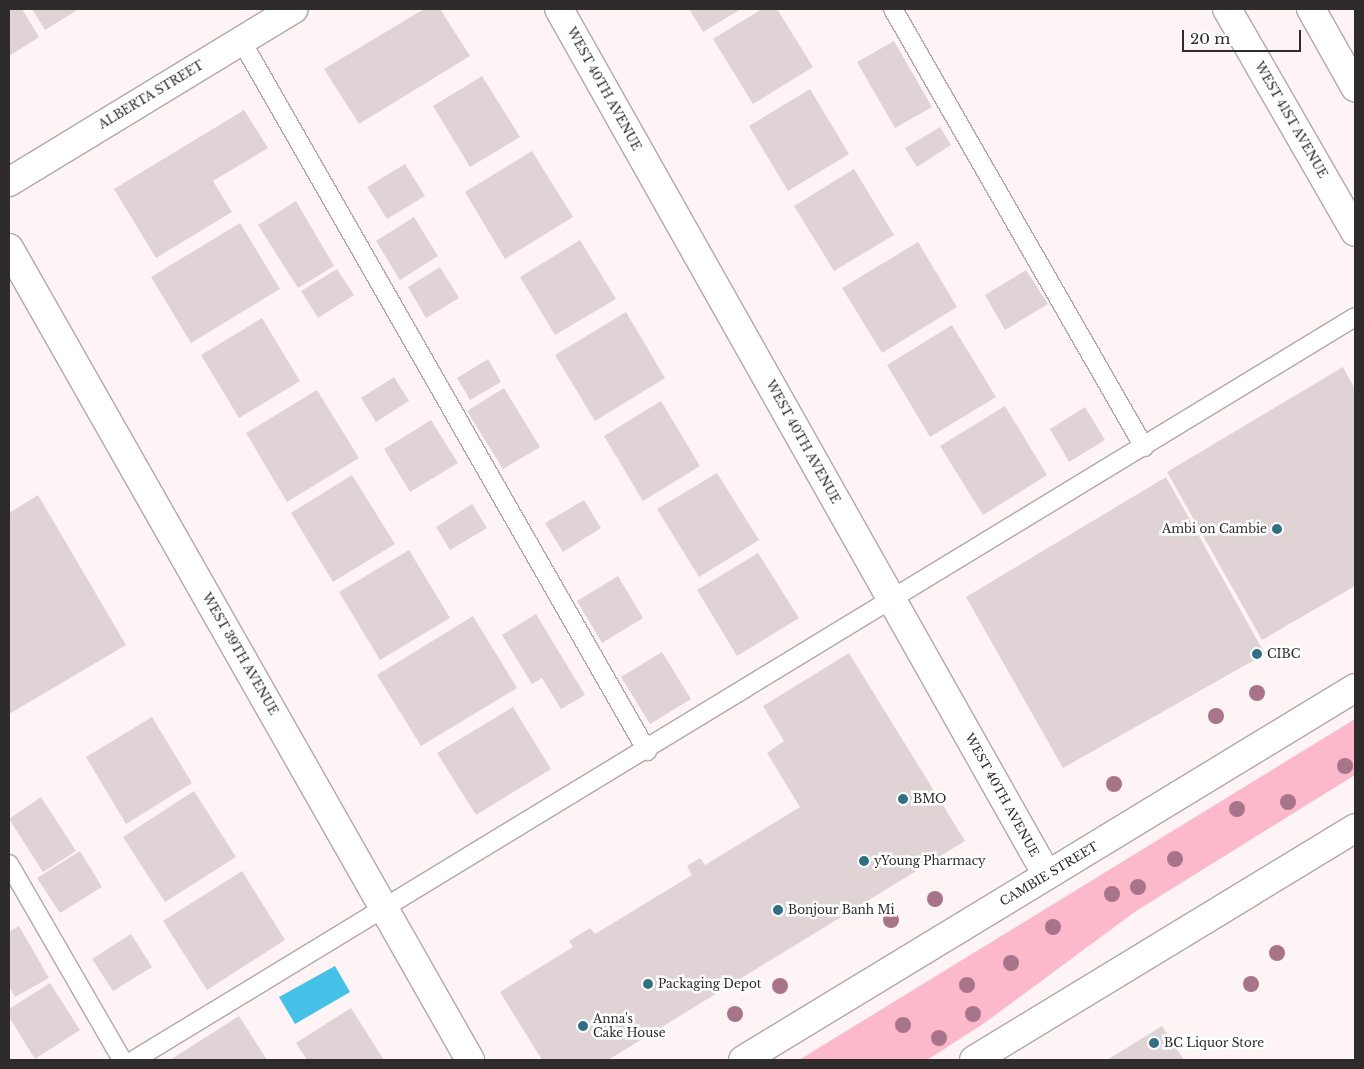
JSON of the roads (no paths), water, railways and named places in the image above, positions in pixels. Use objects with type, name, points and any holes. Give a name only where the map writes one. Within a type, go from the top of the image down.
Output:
[{"type":"street","name":"ALBERTA STREET","points":[[9,182],[293,9]]},
{"type":"street","name":"WEST 40TH AVENUE","points":[[559,9],[1048,875]]},
{"type":"street","name":"WEST 41ST AVENUE","points":[[1228,9],[1355,232]]},
{"type":"street","points":[[1311,9],[1355,87]]},
{"type":"street","name":"WEST 39TH AVENUE","points":[[9,248],[470,1060]]},
{"type":"street","name":"CAMBIE STREET","points":[[743,1060],[1355,688]]},
{"type":"street","points":[[974,1060],[1355,828]]},
{"type":"lane","points":[[893,9],[1144,447]]},
{"type":"lane","points":[[241,40],[647,751]]},
{"type":"lane","points":[[134,1060],[384,907],[647,751],[1355,317]]},
{"type":"lane","points":[[9,864],[122,1060]]},
{"type":"water","points":[[335,966],[350,992],[295,1024],[279,997]]},
{"type":"place","name":"Ambi on Cambie","points":[[1277,529]]},
{"type":"place","name":"CIBC","points":[[1257,654]]},
{"type":"place","name":"BMO","points":[[903,799]]},
{"type":"place","name":"yYoung Pharmacy","points":[[864,861]]},
{"type":"place","name":"Bonjour Banh Mi","points":[[778,910]]},
{"type":"place","name":"Packaging Depot","points":[[648,984]]},
{"type":"place","name":"Anna's Cake House","points":[[583,1026]]},
{"type":"place","name":"BC Liquor Store","points":[[1154,1043]]}]
